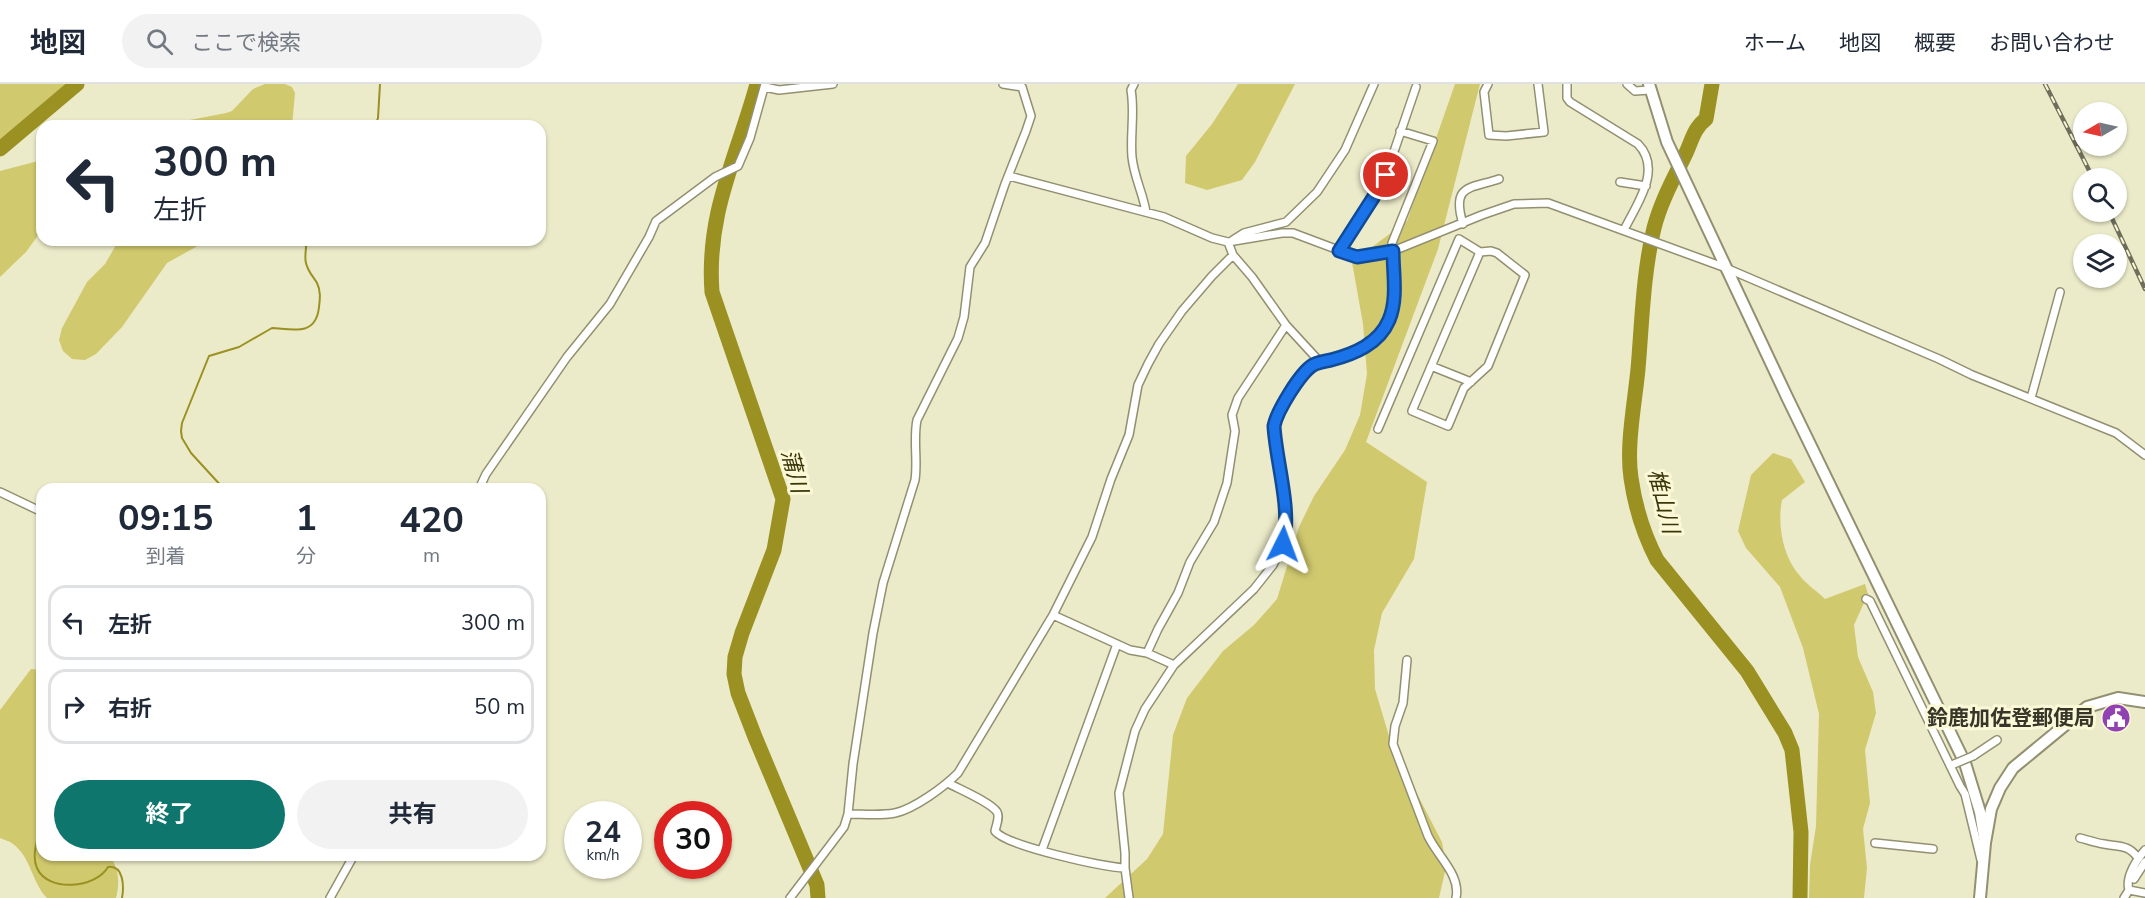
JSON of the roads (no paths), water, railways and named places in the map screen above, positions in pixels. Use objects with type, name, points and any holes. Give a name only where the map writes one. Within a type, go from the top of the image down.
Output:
[{"type":"street","points":[[482,483],[567,357],[610,304],[656,221],[715,177],[738,166],[750,138],[765,85],[779,90],[833,84]]},
{"type":"street","points":[[790,898],[840,835],[848,814],[853,764],[883,583],[915,480],[917,466],[914,434],[917,420],[958,338],[964,317],[970,267],[985,243],[1031,116],[1023,85],[1003,84]]},
{"type":"street","points":[[1134,84],[1131,90],[1132,154],[1134,173],[1144,198],[1146,212]]},
{"type":"street","points":[[1228,242],[1244,233],[1286,222],[1317,192],[1346,150],[1374,84]]},
{"type":"street","points":[[1488,84],[1484,92],[1490,135],[1506,136],[1544,132],[1538,84]]},
{"type":"street","points":[[1567,84],[1567,98],[1570,102],[1643,149],[1648,180],[1627,231]]},
{"type":"street","points":[[1626,84],[1635,91],[1649,87],[1667,142],[1701,216],[1965,763],[1980,812],[1985,843]]},
{"type":"street","points":[[1339,251],[1380,188],[1416,87]]},
{"type":"street","points":[[1129,898],[1119,793],[1134,731],[1174,665],[1254,589],[1279,556],[1286,534],[1274,426],[1278,412],[1311,366],[1367,346],[1384,329],[1389,320],[1394,297],[1392,243],[1433,141],[1400,131]]},
{"type":"street","points":[[1009,176],[1164,217],[1212,238],[1228,242],[1293,233],[1357,257],[1393,251],[1514,204],[1548,203],[1726,268],[1972,375],[2116,433],[2145,455]]},
{"type":"street","points":[[1463,224],[1458,208],[1464,190],[1473,185],[1499,179]]},
{"type":"street","points":[[1620,182],[1646,186]]},
{"type":"street","points":[[1455,227],[1459,239],[1480,252],[1497,253],[1526,275],[1488,366],[1464,388],[1448,426],[1412,411],[1480,252]]},
{"type":"street","points":[[1378,429],[1459,239]]},
{"type":"street","points":[[1228,242],[1233,255],[1252,277],[1286,325],[1320,362]]},
{"type":"street","points":[[848,814],[883,814],[904,810],[948,783],[958,773],[1053,615],[1092,537],[1111,479],[1129,435],[1138,385],[1148,364],[1182,311],[1233,255]]},
{"type":"street","points":[[2031,398],[2060,292]]},
{"type":"street","points":[[1147,653],[1178,593],[1190,562],[1214,522],[1227,483],[1235,431],[1232,411],[1238,398],[1286,325]]},
{"type":"street","points":[[1431,366],[1471,382]]},
{"type":"street","points":[[0,492],[36,509]]},
{"type":"street","points":[[1866,599],[1870,601],[1953,765],[1968,799],[1980,859],[1984,865]]},
{"type":"street","points":[[1053,615],[1130,650],[1147,653],[1174,665]]},
{"type":"street","points":[[1042,850],[1117,644]]},
{"type":"street","points":[[1407,660],[1403,703],[1394,734],[1394,750],[1434,849],[1456,881],[1456,898]]},
{"type":"street","points":[[1980,898],[1985,843],[1995,797],[2013,768],[2087,707],[2118,698],[2145,702]]},
{"type":"street","points":[[1953,765],[1997,740]]},
{"type":"street","points":[[948,783],[997,811],[995,831],[1013,842],[1103,866],[1125,868]]},
{"type":"street","points":[[2080,838],[2107,845],[2123,846],[2142,860]]},
{"type":"street","points":[[1875,843],[1933,849]]},
{"type":"street","points":[[2124,898],[2139,869],[2145,850]]},
{"type":"street","points":[[330,898],[351,861]]},
{"type":"street","points":[[2129,890],[2145,893]]},
{"type":"waterway","points":[[0,149],[77,84]]},
{"type":"waterway","points":[[377,120],[380,84]]},
{"type":"waterway","name":"蒲川","points":[[757,84],[718,211],[711,263],[712,292],[783,499],[774,550],[742,633],[735,657],[734,674],[738,693],[755,737],[817,885],[818,898]]},
{"type":"waterway","name":"椎山川","points":[[1712,84],[1706,119],[1694,134],[1664,199],[1650,245],[1630,438],[1631,478],[1641,520],[1657,560],[1747,671],[1785,733],[1792,750],[1801,832],[1800,898]]},
{"type":"waterway","points":[[218,483],[191,453],[182,438],[182,423],[209,356],[239,347],[272,328],[295,330],[308,327],[313,323],[317,317],[320,292],[306,263],[306,246]]},
{"type":"waterway","points":[[36,843],[35,862],[43,876],[51,881],[72,885],[93,880],[108,867],[113,867],[117,869],[122,878],[122,898]]},
{"type":"railway","points":[[2045,84],[2088,168]]},
{"type":"railway","points":[[2114,222],[2145,289]]},
{"type":"place","name":"鈴鹿加佐登郵便局","points":[[2116,718]]}]
